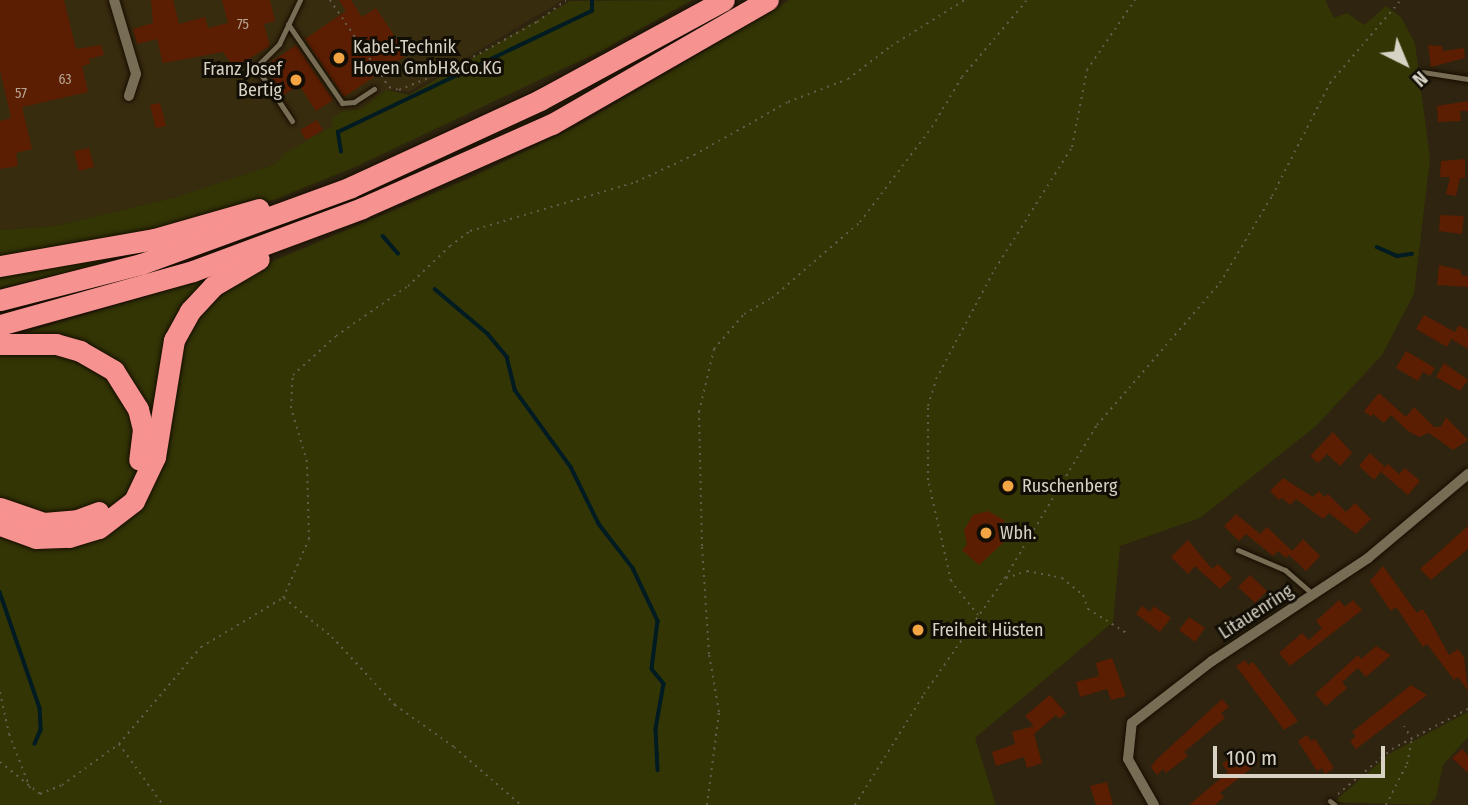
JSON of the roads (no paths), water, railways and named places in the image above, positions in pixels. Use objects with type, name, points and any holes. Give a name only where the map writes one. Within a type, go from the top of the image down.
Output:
[{"type":"highway","points":[[0,300],[141,264],[351,187],[540,100],[724,0]]},
{"type":"highway","points":[[0,325],[193,271],[362,208],[551,124],[768,0]]},
{"type":"highway","points":[[0,266],[154,239],[335,184],[351,187]]},
{"type":"highway","points":[[0,525],[36,538],[54,539],[99,528],[122,511],[147,480],[155,457],[169,356],[190,311],[230,274],[351,221],[362,208]]},
{"type":"highway","points":[[0,344],[56,344],[99,360],[129,389],[143,429],[133,477],[113,502],[96,514],[44,523],[0,508]]},
{"type":"street","points":[[114,0],[136,74],[129,96]]},
{"type":"street","name":"Litauenring","points":[[1154,805],[1128,759],[1132,723],[1212,661],[1314,595],[1420,519],[1468,474]]},
{"type":"lane","points":[[292,121],[256,67],[279,44],[300,0]]},
{"type":"lane","points":[[288,24],[342,103],[354,102],[374,89]]},
{"type":"lane","points":[[1423,72],[1468,79]]},
{"type":"lane","points":[[1238,550],[1291,574],[1314,595]]},
{"type":"waterway","points":[[341,152],[338,132],[592,11],[592,0]]},
{"type":"waterway","points":[[383,236],[398,253]]},
{"type":"waterway","points":[[1377,247],[1397,256],[1412,254]]},
{"type":"waterway","points":[[435,289],[488,334],[507,357],[515,390],[571,467],[599,524],[633,568],[658,621],[652,669],[664,684],[656,729],[658,770]]},
{"type":"waterway","points":[[0,592],[40,708],[41,730],[35,744]]},
{"type":"place","name":"Kabel-Technik Hoven GmbH&Co.KG","points":[[339,58]]},
{"type":"place","name":"Franz Josef Bertig","points":[[296,80]]},
{"type":"place","name":"Ruschenberg","points":[[1008,486]]},
{"type":"place","name":"Wbh.","points":[[986,533]]},
{"type":"place","name":"Freiheit Hüsten","points":[[918,630]]}]
